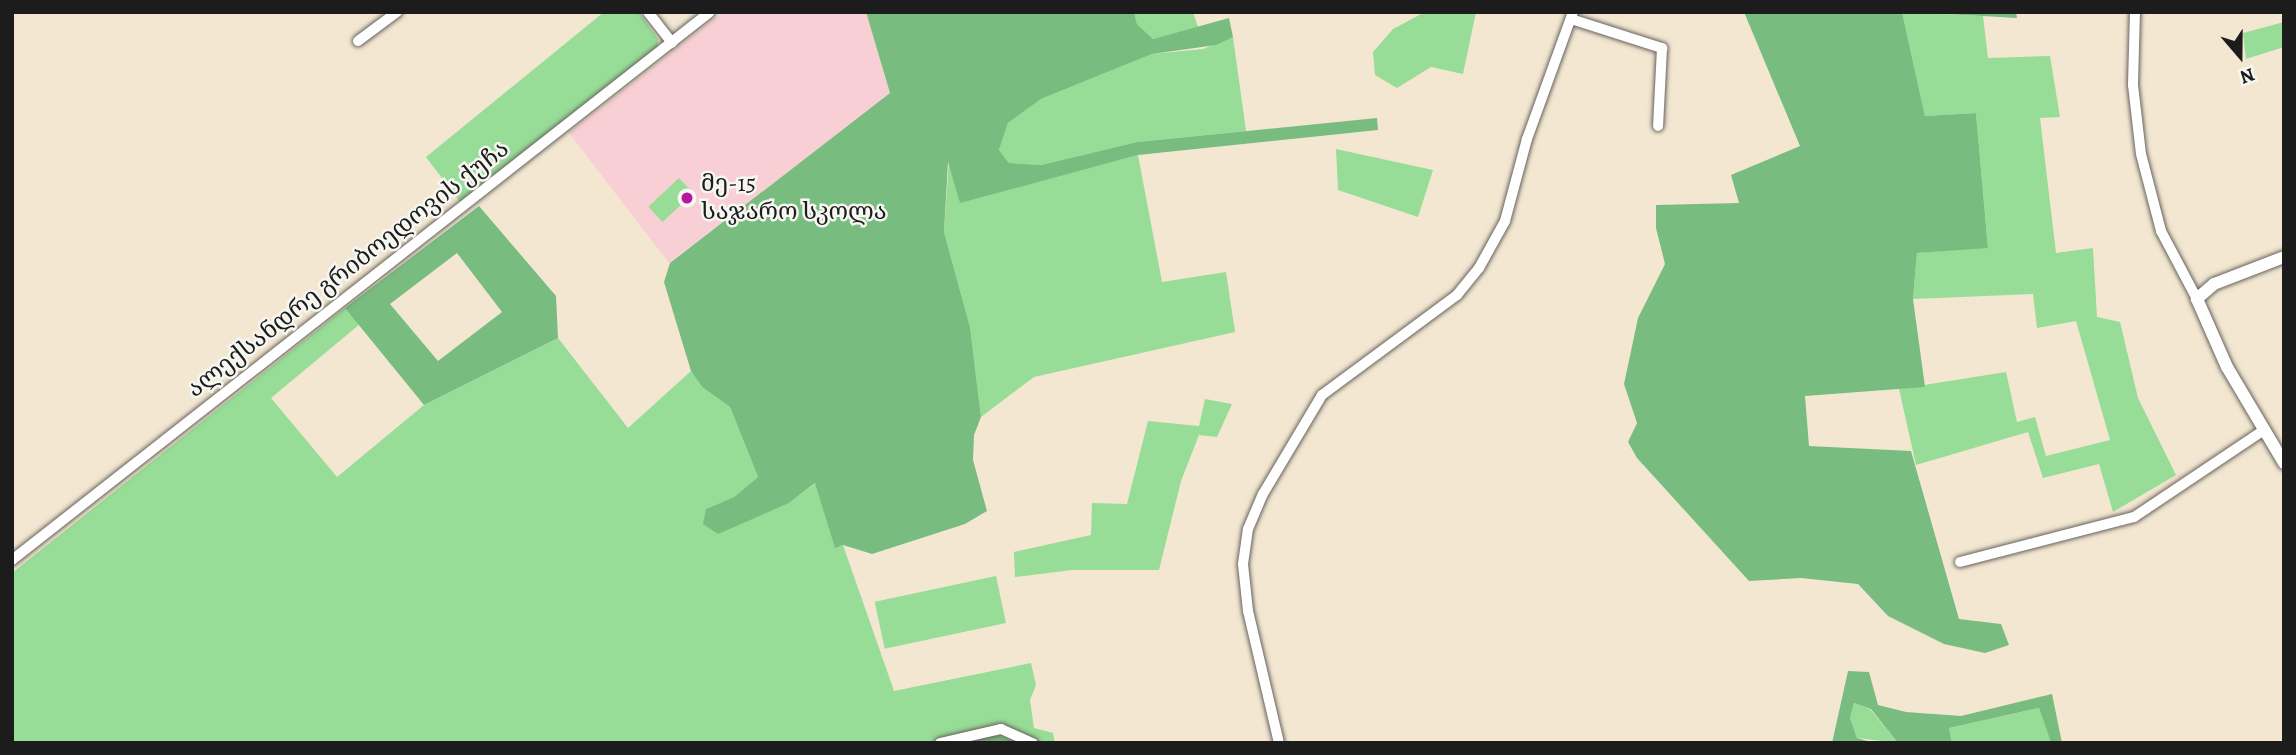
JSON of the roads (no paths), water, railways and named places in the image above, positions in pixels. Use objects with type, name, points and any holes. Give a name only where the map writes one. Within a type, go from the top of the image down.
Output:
[{"type":"street","points":[[358,41],[397,12]]},
{"type":"street","points":[[648,12],[671,43]]},
{"type":"street","name":"ალექსანდრე გრიბოედოვის ქუჩა","points":[[12,560],[710,12]]},
{"type":"street","points":[[2135,12],[2133,85],[2140,154],[2161,231],[2261,432],[2284,463]]},
{"type":"street","points":[[1279,743],[1248,611],[1243,564],[1248,529],[1263,494],[1322,396],[1457,295],[1479,268],[1505,221],[1527,139],[1572,15],[1662,48],[1658,126]]},
{"type":"street","points":[[2197,299],[2214,284],[2284,257]]},
{"type":"street","points":[[1960,562],[2134,517],[2261,432]]},
{"type":"street","points":[[940,743],[1002,729],[1033,743]]},
{"type":"place","name":"მე-15 საჯარო სკოლა","points":[[687,198]]}]
